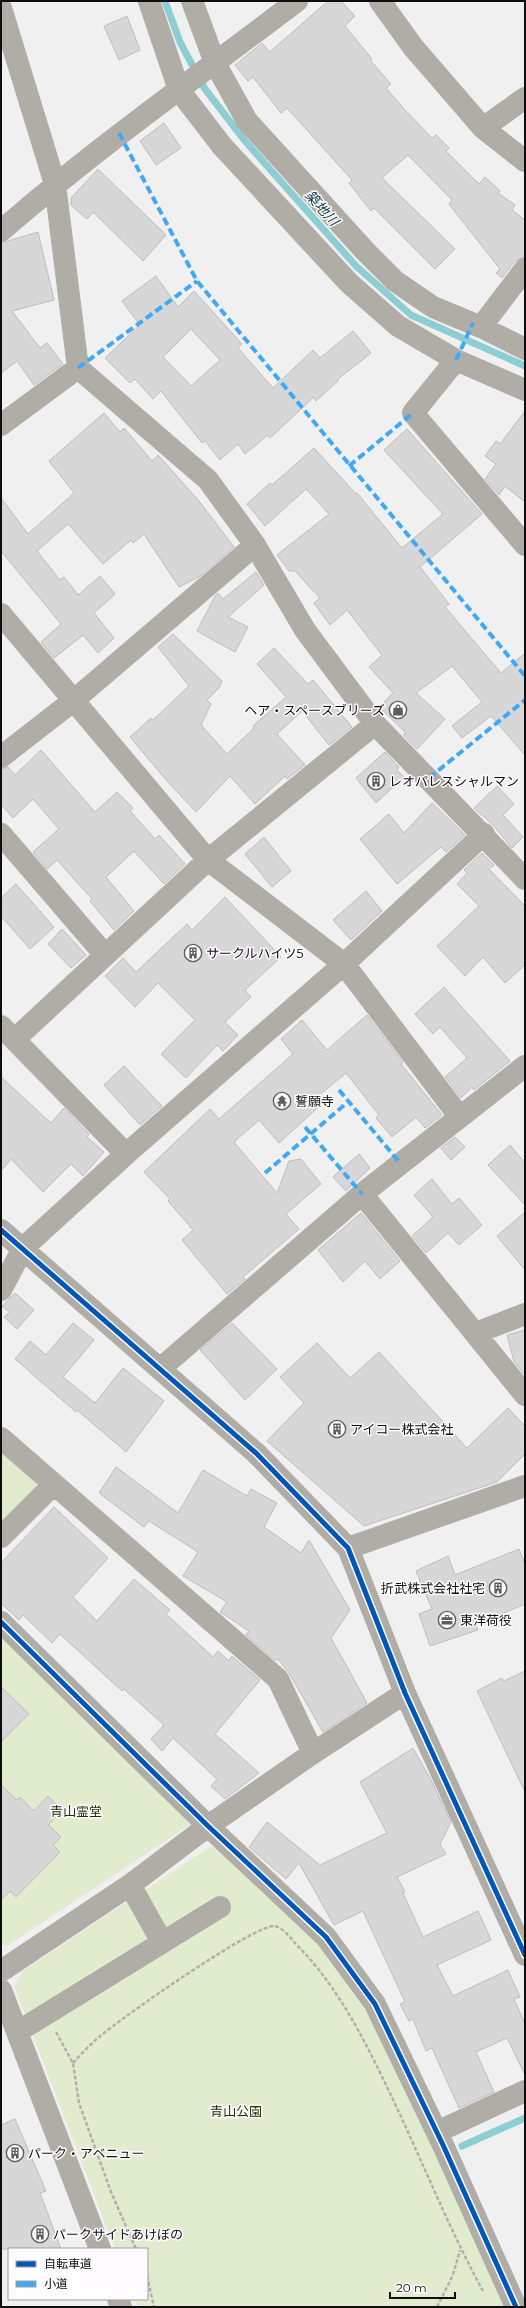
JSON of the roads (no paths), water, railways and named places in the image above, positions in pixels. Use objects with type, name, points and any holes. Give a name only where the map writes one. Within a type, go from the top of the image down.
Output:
[{"type":"street","points":[[149,1],[182,87],[222,146],[349,283],[398,326],[456,360],[525,390]]},
{"type":"street","points":[[192,1],[212,65],[247,121],[395,281],[433,307],[481,327],[525,349]]},
{"type":"street","points":[[1,231],[55,184],[119,133],[297,1]]},
{"type":"street","points":[[380,1],[413,47],[483,128],[525,161]]},
{"type":"street","points":[[1,8],[55,184],[78,368],[208,480],[255,545],[305,630],[375,724],[484,834],[525,879]]},
{"type":"street","points":[[483,128],[525,98]]},
{"type":"street","points":[[481,327],[525,269]]},
{"type":"street","points":[[456,360],[413,413],[525,545]]},
{"type":"street","points":[[1,425],[78,368]]},
{"type":"street","points":[[1,758],[73,701],[255,545]]},
{"type":"street","points":[[1,614],[208,860],[344,964],[459,1116]]},
{"type":"street","points":[[126,1154],[8,1033],[105,956],[208,860],[375,724]]},
{"type":"street","points":[[1,834],[105,956]]},
{"type":"street","points":[[1,1290],[23,1248],[126,1154],[344,964],[484,834]]},
{"type":"street","points":[[161,1368],[362,1194],[459,1116],[525,1066]]},
{"type":"street","points":[[362,1194],[525,1395]]},
{"type":"street","points":[[1,1230],[161,1368],[256,1453],[348,1548],[405,1693],[525,1955]]},
{"type":"street","points":[[476,1333],[525,1314]]},
{"type":"street","points":[[1,1438],[53,1485],[278,1678],[313,1753]]},
{"type":"street","points":[[1,1537],[53,1485]]},
{"type":"street","points":[[348,1548],[525,1486]]},
{"type":"street","points":[[1,1622],[208,1826],[326,1937],[375,2004],[437,2132],[516,2307]]},
{"type":"street","points":[[1,1971],[130,1885],[208,1826],[313,1753],[405,1693]]},
{"type":"street","points":[[130,1885],[162,1942]]},
{"type":"street","points":[[17,2032],[220,1907]]},
{"type":"street","points":[[1,1990],[100,2248]]},
{"type":"street","points":[[437,2132],[525,2091]]},
{"type":"waterway","name":"築地川","points":[[165,1],[180,42],[205,89],[245,141],[356,266],[411,315],[525,366]]},
{"type":"waterway","points":[[462,2146],[525,2118]]},
{"type":"place","name":"ヘア・スペースブリーズ","points":[[398,710]]},
{"type":"place","name":"レオパレスシャルマン","points":[[376,781]]},
{"type":"place","name":"サークルハイツ5","points":[[193,953]]},
{"type":"place","name":"誓願寺","points":[[282,1101]]},
{"type":"place","name":"アイコー株式会社","points":[[337,1429]]},
{"type":"place","name":"折武株式会社社宅","points":[[498,1588]]},
{"type":"place","name":"東洋荷役","points":[[447,1620]]},
{"type":"place","name":"パーク・アベニュー","points":[[15,2153]]},
{"type":"place","name":"パークサイドあけぼの","points":[[40,2234]]},
{"type":"park label","name":"青山霊堂","points":[[76,1811]]},
{"type":"park label","name":"青山公園","points":[[236,2111]]}]
